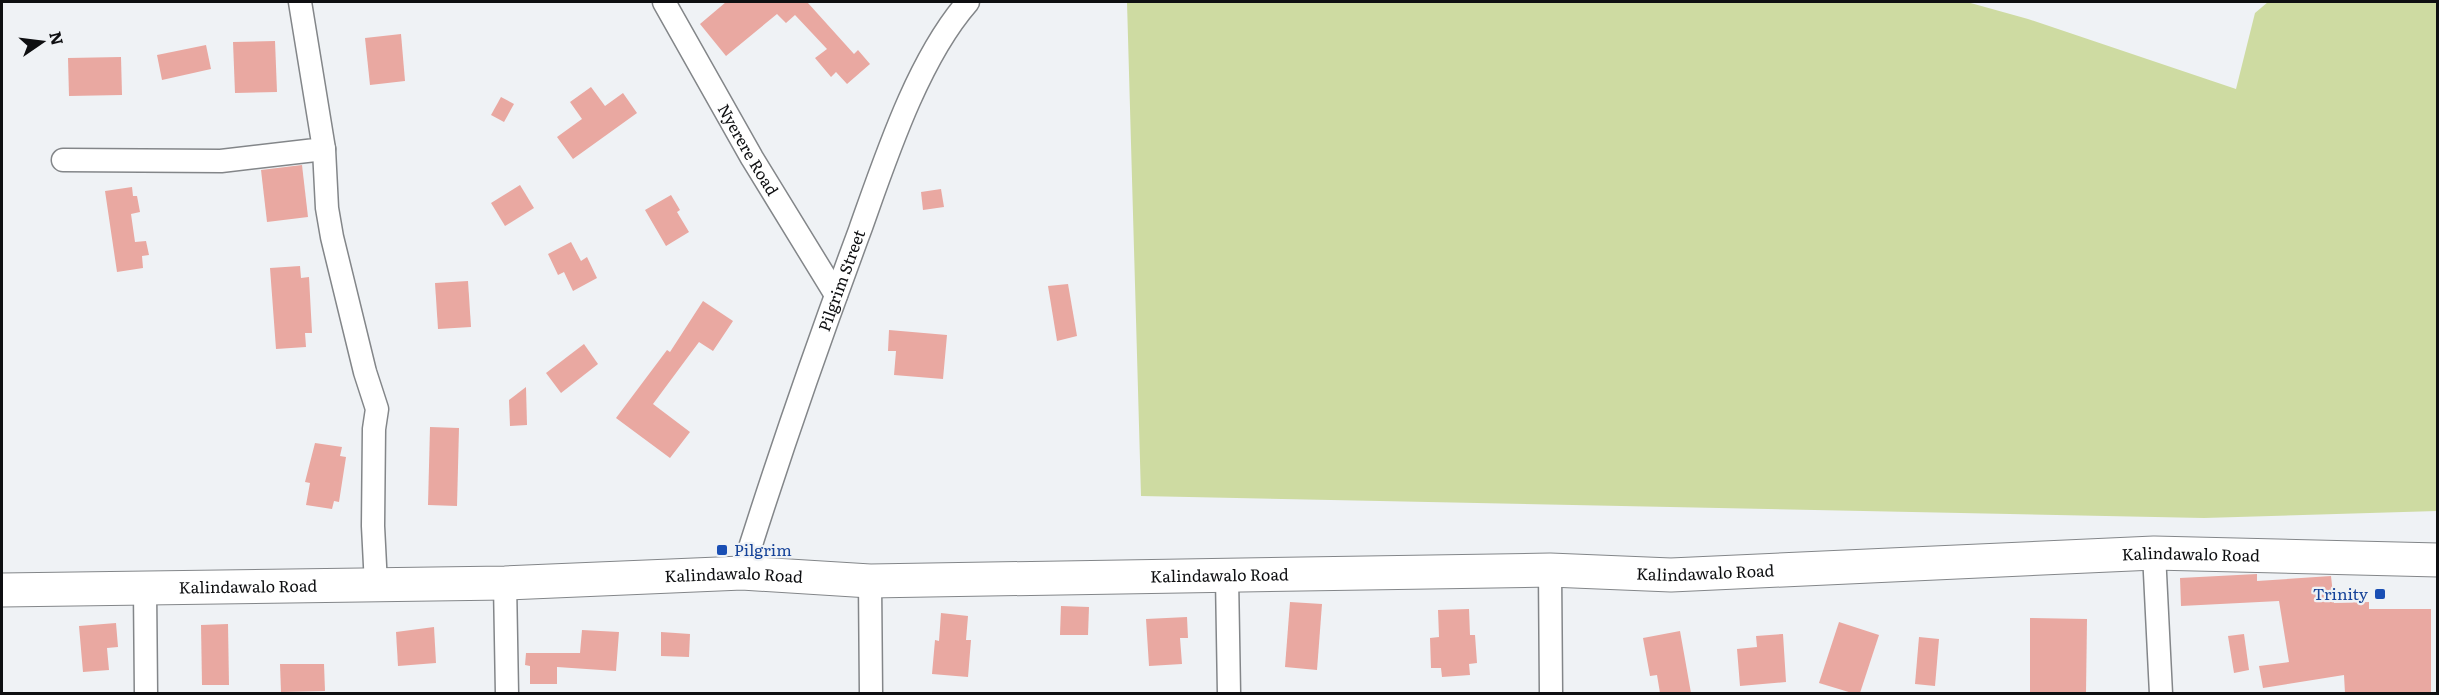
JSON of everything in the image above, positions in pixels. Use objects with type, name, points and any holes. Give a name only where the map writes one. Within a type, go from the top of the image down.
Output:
[{"type":"street","points":[[300,2],[324,149],[327,208],[332,237],[349,297],[365,372],[377,409],[374,429],[373,526],[376,585]]},
{"type":"street","name":"Nyerere Road","points":[[664,2],[752,158],[836,295]]},
{"type":"street","name":"Pilgrim Street","points":[[742,573],[836,295],[894,136],[947,26],[968,2]]},
{"type":"street","points":[[63,160],[221,161],[324,149]]},
{"type":"street","points":[[2154,553],[2161,693]]},
{"type":"street","name":"Kalindawalo Road","points":[[2,590],[376,585],[742,573],[870,581],[1550,570],[1671,575],[2154,553],[2438,560]]},
{"type":"street","points":[[1550,570],[1551,693]]},
{"type":"street","points":[[1227,577],[1229,693]]},
{"type":"street","points":[[870,581],[871,693]]},
{"type":"street","points":[[505,582],[507,693]]},
{"type":"street","points":[[145,588],[146,693]]},
{"type":"green space","points":[[1127,2],[1967,2],[2028,19],[2236,89],[2255,13],[2268,2],[2437,2],[2437,511],[2204,518],[1141,496]]},
{"type":"building","points":[[726,2],[810,2],[808,3],[854,54],[858,50],[870,64],[847,84],[836,72],[831,77],[815,58],[827,49],[795,15],[786,23],[777,14],[726,56],[700,24]]},
{"type":"building","points":[[401,34],[405,81],[370,85],[365,38]]},
{"type":"building","points":[[275,41],[277,92],[235,93],[233,42]]},
{"type":"building","points":[[206,45],[211,69],[162,80],[157,55]]},
{"type":"building","points":[[121,57],[122,95],[69,96],[68,58]]},
{"type":"building","points":[[591,87],[605,106],[623,93],[637,113],[573,159],[557,137],[582,119],[570,102]]},
{"type":"building","points":[[501,97],[514,104],[504,122],[491,115]]},
{"type":"building","points":[[302,165],[308,217],[267,222],[261,170]]},
{"type":"building","points":[[520,185],[534,208],[505,226],[491,203]]},
{"type":"building","points":[[132,187],[133,196],[137,196],[140,212],[131,214],[135,242],[146,241],[149,255],[142,256],[143,268],[117,272],[105,191]]},
{"type":"building","points":[[941,189],[944,207],[923,210],[921,192]]},
{"type":"building","points":[[671,195],[680,210],[677,212],[689,232],[666,246],[645,210]]},
{"type":"building","points":[[571,242],[581,261],[587,257],[597,278],[573,291],[564,272],[558,275],[548,254]]},
{"type":"building","points":[[300,266],[301,278],[309,277],[312,333],[305,333],[306,347],[276,349],[270,268]]},
{"type":"building","points":[[468,281],[471,327],[438,329],[435,283]]},
{"type":"building","points":[[1068,284],[1077,336],[1057,341],[1048,286]]},
{"type":"building","points":[[703,301],[733,321],[713,351],[699,342],[653,404],[690,432],[670,458],[616,418],[667,350],[670,352]]},
{"type":"building","points":[[889,330],[947,335],[943,379],[894,375],[896,351],[888,351]]},
{"type":"building","points":[[584,344],[598,364],[561,393],[546,373]]},
{"type":"building","points":[[526,387],[527,425],[510,426],[509,400]]},
{"type":"building","points":[[430,427],[459,428],[457,506],[428,505]]},
{"type":"building","points":[[315,443],[342,447],[340,456],[346,457],[339,502],[334,501],[332,509],[306,505],[310,483],[305,482]]},
{"type":"building","points":[[2257,574],[2257,581],[2331,576],[2334,603],[2369,602],[2369,609],[2431,609],[2431,693],[2345,693],[2344,675],[2263,688],[2259,666],[2289,662],[2279,601],[2181,606],[2180,578]]},
{"type":"building","points":[[1290,602],[1322,604],[1317,670],[1285,667]]},
{"type":"building","points":[[1061,606],[1089,607],[1088,635],[1060,635]]},
{"type":"building","points":[[1469,609],[1470,635],[1475,635],[1477,663],[1469,664],[1470,675],[1442,677],[1441,668],[1431,668],[1430,638],[1439,637],[1438,610]]},
{"type":"building","points":[[941,613],[968,616],[966,640],[971,640],[968,677],[932,674],[935,640],[939,641]]},
{"type":"building","points":[[1187,617],[1188,638],[1180,638],[1182,664],[1149,666],[1146,619]]},
{"type":"building","points":[[2030,618],[2087,619],[2086,693],[2030,693]]},
{"type":"building","points":[[1839,622],[1879,635],[1860,693],[1852,693],[1819,683]]},
{"type":"building","points":[[116,623],[118,647],[107,648],[109,670],[83,672],[79,626]]},
{"type":"building","points":[[228,624],[229,685],[202,685],[201,625]]},
{"type":"building","points":[[434,627],[436,663],[398,666],[396,632]]},
{"type":"building","points":[[582,630],[619,632],[616,671],[557,667],[557,684],[530,684],[530,666],[525,665],[526,653],[580,653]]},
{"type":"building","points":[[1680,631],[1691,693],[1660,693],[1657,675],[1650,676],[1643,638]]},
{"type":"building","points":[[661,632],[690,634],[689,657],[661,656]]},
{"type":"building","points":[[1783,634],[1786,682],[1740,686],[1737,649],[1757,647],[1756,636]]},
{"type":"building","points":[[2244,634],[2249,670],[2234,673],[2228,636]]},
{"type":"building","points":[[1919,637],[1939,639],[1935,686],[1915,684]]},
{"type":"building","points":[[280,664],[324,664],[325,691],[281,692]]},
{"type":"place","name":"Pilgrim","points":[[722,550]]},
{"type":"place","name":"Trinity","points":[[2380,594]]}]
